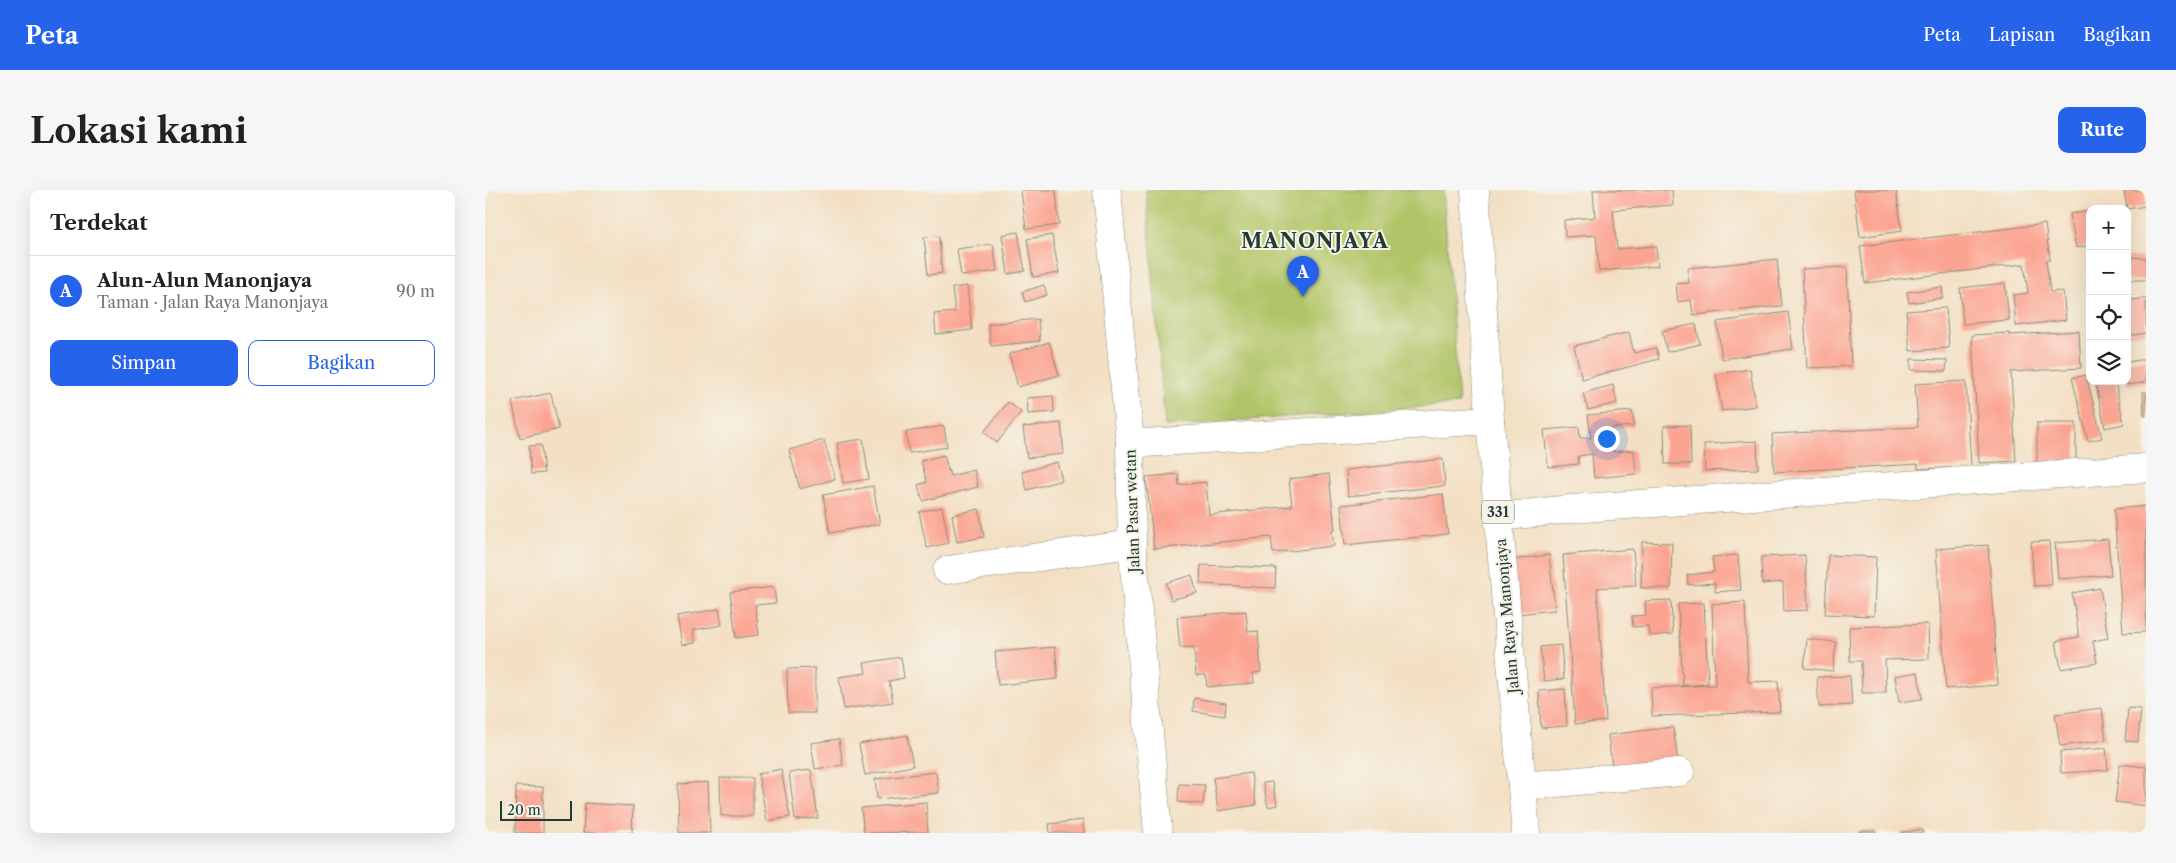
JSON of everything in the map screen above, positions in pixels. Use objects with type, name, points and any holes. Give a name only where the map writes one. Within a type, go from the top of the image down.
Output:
[{"type":"street","name":"Jalan Pasar wetan","points":[[1107,190],[1130,444],[1132,544],[1158,833]]},
{"type":"street","name":"Jalan Raya Manonjaya","points":[[1475,190],[1490,420],[1526,833]]},
{"type":"street","points":[[1130,444],[1490,420]]},
{"type":"street","points":[[1499,517],[1589,508],[2146,468]]},
{"type":"street","points":[[947,570],[1132,544]]},
{"type":"street","points":[[1522,786],[1680,772]]},
{"type":"green space","points":[[1146,190],[1443,190],[1459,404],[1165,426]]},
{"type":"building","points":[[1021,190],[1056,190],[1059,225],[1026,229]]},
{"type":"building","points":[[1593,190],[1672,190],[1673,205],[1613,210],[1617,249],[1656,246],[1658,266],[1599,271],[1596,235],[1565,237],[1564,220],[1595,217]]},
{"type":"building","points":[[1854,190],[1896,190],[1902,231],[1860,237]]},
{"type":"building","points":[[2124,190],[2146,190],[2146,206],[2131,208],[2131,205],[2126,205]]},
{"type":"building","points":[[2086,212],[2086,246],[2076,248],[2070,214]]},
{"type":"building","points":[[2045,224],[2050,260],[2046,260],[2050,292],[2063,291],[2066,320],[2016,326],[2013,295],[2028,293],[2024,264],[1865,283],[1860,246]]},
{"type":"building","points":[[1018,232],[1025,271],[1008,274],[1002,235]]},
{"type":"building","points":[[1052,235],[1059,273],[1033,277],[1027,239]]},
{"type":"building","points":[[939,236],[942,273],[928,275],[924,237]]},
{"type":"building","points":[[993,244],[997,271],[961,276],[957,249]]},
{"type":"building","points":[[2131,257],[2146,258],[2146,280],[2131,280]]},
{"type":"building","points":[[1777,259],[1782,306],[1693,315],[1691,300],[1678,302],[1676,284],[1689,283],[1688,268]]},
{"type":"building","points":[[1847,267],[1851,366],[1807,368],[1802,269]]},
{"type":"building","points":[[2005,283],[2009,320],[1963,324],[1960,288]]},
{"type":"building","points":[[1044,285],[1047,295],[1025,302],[1022,292]]},
{"type":"building","points":[[967,286],[972,330],[936,334],[934,314],[955,312],[952,288]]},
{"type":"building","points":[[1942,287],[1943,298],[1909,303],[1907,292]]},
{"type":"building","points":[[2146,298],[2146,333],[2131,335],[2131,300]]},
{"type":"building","points":[[1946,308],[1949,348],[1910,351],[1906,311]]},
{"type":"building","points":[[1788,312],[1793,349],[1722,359],[1717,322]]},
{"type":"building","points":[[1038,319],[1040,341],[991,346],[988,324]]},
{"type":"building","points":[[1696,324],[1700,344],[1667,352],[1662,331]]},
{"type":"building","points":[[2079,331],[2081,368],[2011,372],[2016,461],[1979,463],[1972,335]]},
{"type":"building","points":[[1629,332],[1634,353],[1656,348],[1659,359],[1582,379],[1574,346]]},
{"type":"building","points":[[1049,342],[1059,375],[1018,387],[1009,354]]},
{"type":"building","points":[[1911,359],[1947,360],[1946,371],[1911,370]]},
{"type":"building","points":[[2146,359],[2146,382],[2131,384],[2131,361]]},
{"type":"building","points":[[1750,369],[1756,406],[1722,411],[1716,374]]},
{"type":"building","points":[[2086,375],[2086,385],[2089,385],[2102,438],[2088,441],[2072,378]]},
{"type":"building","points":[[1966,381],[1971,467],[1918,469],[1918,464],[1774,472],[1772,434],[1918,427],[1915,384]]},
{"type":"building","points":[[1613,385],[1617,403],[1588,410],[1583,393]]},
{"type":"building","points":[[2096,385],[2116,385],[2124,424],[2105,428]]},
{"type":"building","points":[[2143,392],[2146,392],[2146,416],[2144,416]]},
{"type":"building","points":[[551,393],[559,429],[520,438],[512,401]]},
{"type":"building","points":[[1053,396],[1054,412],[1028,414],[1027,398]]},
{"type":"building","points":[[1008,402],[1021,412],[997,443],[984,432]]},
{"type":"building","points":[[1632,411],[1634,426],[1611,428],[1613,452],[1634,450],[1636,474],[1594,478],[1592,454],[1578,456],[1579,464],[1548,467],[1544,430],[1579,427],[1580,438],[1591,438],[1588,415]]},
{"type":"building","points":[[1061,423],[1064,454],[1027,458],[1023,427]]},
{"type":"building","points":[[2037,423],[2076,423],[2076,471],[2037,471]]},
{"type":"building","points":[[1690,425],[1691,464],[1665,464],[1664,426]]},
{"type":"building","points":[[944,426],[947,447],[909,453],[906,432]]},
{"type":"building","points":[[863,439],[869,479],[843,483],[837,443]]},
{"type":"building","points":[[824,440],[835,479],[800,489],[789,450]]},
{"type":"building","points":[[1757,441],[1758,469],[1705,471],[1704,444]]},
{"type":"building","points":[[541,445],[544,473],[531,474],[529,446]]},
{"type":"building","points":[[944,455],[950,476],[974,470],[978,487],[923,501],[918,485],[927,482],[921,461]]},
{"type":"building","points":[[1443,459],[1445,486],[1348,496],[1346,470]]},
{"type":"building","points":[[1057,462],[1062,480],[1027,490],[1022,472]]},
{"type":"building","points":[[1178,474],[1179,485],[1206,482],[1209,515],[1292,506],[1289,479],[1329,474],[1335,530],[1332,531],[1334,546],[1273,553],[1271,537],[1154,549],[1146,477]]},
{"type":"building","points":[[873,486],[880,524],[830,533],[823,495]]},
{"type":"building","points":[[1443,494],[1448,534],[1345,545],[1341,505]]},
{"type":"building","points":[[2146,506],[2146,632],[2123,633],[2114,509]]},
{"type":"building","points":[[942,507],[949,543],[927,548],[919,512]]},
{"type":"building","points":[[979,509],[984,537],[957,542],[952,515]]},
{"type":"building","points":[[2108,539],[2111,575],[2058,579],[2055,543]]},
{"type":"building","points":[[2049,541],[2052,585],[2034,586],[2031,542]]},
{"type":"building","points":[[1642,542],[1672,543],[1671,588],[1641,588]]},
{"type":"building","points":[[1988,545],[1998,685],[1946,689],[1936,549]]},
{"type":"building","points":[[1633,549],[1636,586],[1597,588],[1606,721],[1575,724],[1563,555]]},
{"type":"building","points":[[1549,555],[1555,610],[1517,614],[1511,560]]},
{"type":"building","points":[[1738,555],[1741,590],[1715,592],[1715,583],[1688,585],[1687,575],[1714,572],[1712,557]]},
{"type":"building","points":[[1805,555],[1808,610],[1784,611],[1783,582],[1762,584],[1761,557]]},
{"type":"building","points":[[1828,555],[1876,557],[1874,616],[1825,614]]},
{"type":"building","points":[[1201,565],[1276,568],[1275,588],[1200,584]]},
{"type":"building","points":[[1192,575],[1197,593],[1171,600],[1166,583]]},
{"type":"building","points":[[774,587],[776,603],[755,605],[759,635],[736,638],[730,592]]},
{"type":"building","points":[[2100,588],[2108,638],[2093,641],[2097,663],[2061,669],[2056,641],[2079,637],[2072,593]]},
{"type":"building","points":[[1671,600],[1673,634],[1649,636],[1648,626],[1633,627],[1632,616],[1646,615],[1645,601]]},
{"type":"building","points":[[1745,602],[1748,682],[1778,681],[1780,712],[1652,716],[1651,688],[1715,685],[1712,604]]},
{"type":"building","points":[[1704,603],[1708,684],[1683,686],[1678,604]]},
{"type":"building","points":[[719,609],[722,625],[693,630],[695,643],[682,645],[677,616]]},
{"type":"building","points":[[1246,611],[1248,632],[1258,631],[1261,672],[1253,673],[1254,683],[1207,687],[1206,675],[1196,675],[1194,647],[1180,648],[1177,617]]},
{"type":"building","points":[[1928,624],[1929,659],[1885,660],[1886,693],[1862,693],[1861,661],[1850,661],[1849,627]]},
{"type":"building","points":[[1807,639],[1836,642],[1833,671],[1804,668]]},
{"type":"building","points":[[1561,645],[1564,679],[1544,681],[1540,647]]},
{"type":"building","points":[[1055,647],[1058,679],[998,685],[995,652]]},
{"type":"building","points":[[901,657],[904,678],[889,681],[893,702],[844,709],[839,677],[866,673],[864,663]]},
{"type":"building","points":[[815,668],[815,713],[788,713],[787,669]]},
{"type":"building","points":[[1918,672],[1922,699],[1899,702],[1895,676]]},
{"type":"building","points":[[1850,676],[1852,705],[1819,707],[1817,677]]},
{"type":"building","points":[[1565,689],[1567,726],[1541,728],[1539,691]]},
{"type":"building","points":[[1194,698],[1226,703],[1225,716],[1193,711]]},
{"type":"building","points":[[2102,708],[2106,740],[2060,746],[2055,714]]},
{"type":"building","points":[[2128,708],[2141,709],[2138,742],[2125,741]]},
{"type":"building","points":[[1673,727],[1679,767],[1613,775],[1608,735]]},
{"type":"building","points":[[907,735],[913,766],[865,775],[859,744]]},
{"type":"building","points":[[839,739],[843,765],[815,769],[811,743]]},
{"type":"building","points":[[2106,748],[2108,770],[2061,773],[2060,752]]},
{"type":"building","points":[[2120,764],[2146,767],[2146,806],[2115,802]]},
{"type":"building","points":[[781,769],[790,817],[767,821],[758,774]]},
{"type":"building","points":[[811,770],[818,818],[795,820],[789,773]]},
{"type":"building","points":[[936,772],[939,793],[877,799],[875,779]]},
{"type":"building","points":[[1251,773],[1256,805],[1218,811],[1213,778]]},
{"type":"building","points":[[720,778],[753,778],[753,816],[721,816]]},
{"type":"building","points":[[708,782],[710,833],[679,833],[678,784]]},
{"type":"building","points":[[1272,782],[1277,805],[1268,807],[1263,783]]},
{"type":"building","points":[[1179,784],[1205,785],[1203,804],[1178,802]]},
{"type":"building","points":[[516,786],[543,787],[543,833],[515,833]]},
{"type":"building","points":[[926,802],[928,832],[864,833],[861,808]]},
{"type":"building","points":[[585,803],[633,806],[632,833],[583,833]]},
{"type":"building","points":[[1083,820],[1084,833],[1050,833],[1049,824]]},
{"type":"building","points":[[1923,830],[1923,833],[1901,833],[1901,832]]},
{"type":"building","points":[[1859,831],[1876,831],[1876,833],[1859,833]]},
{"type":"place","name":"Alun-Alun Manonjaya","points":[[1303,297]]},
{"type":"district","name":"MANONJAYA","points":[[1315,241]]}]
